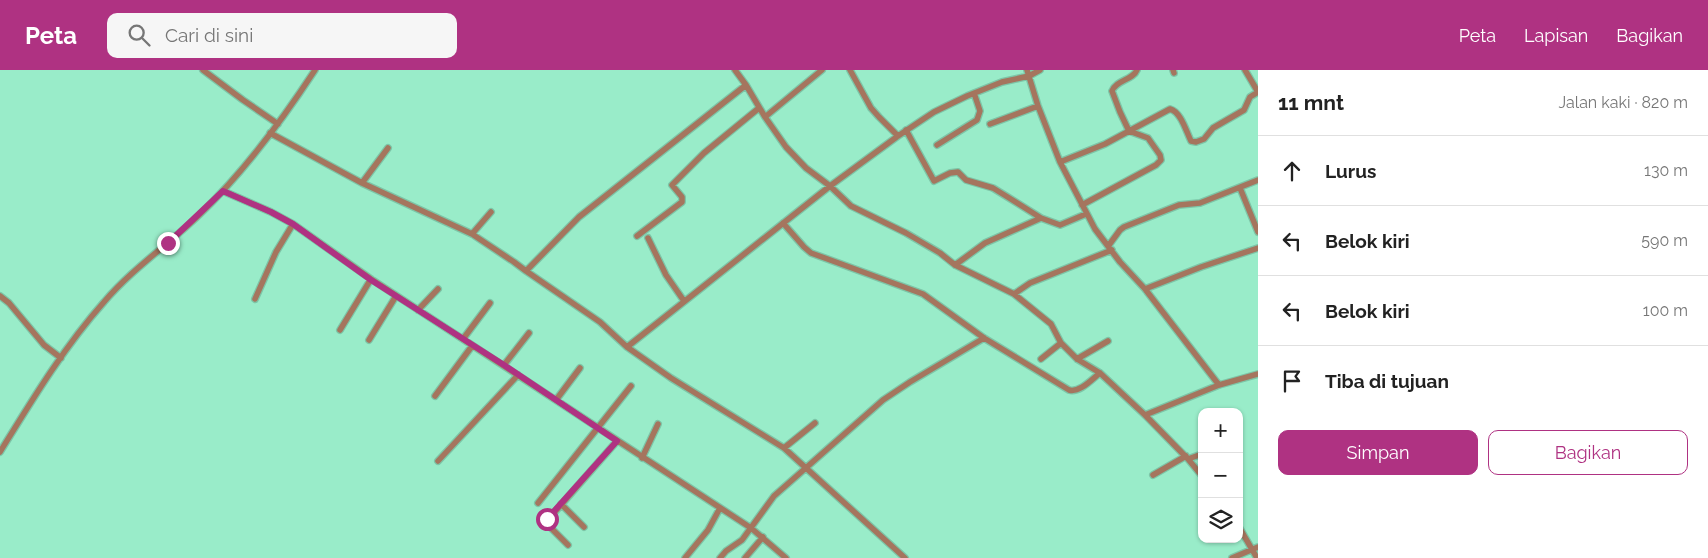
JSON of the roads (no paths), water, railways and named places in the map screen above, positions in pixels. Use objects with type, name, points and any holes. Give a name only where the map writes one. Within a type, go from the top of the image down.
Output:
[{"type":"street","points":[[203,70],[278,124]]},
{"type":"street","points":[[0,452],[61,358],[94,314],[121,283],[186,227],[223,191],[278,124],[315,70]]},
{"type":"street","points":[[735,70],[786,147],[806,168],[830,186],[851,206],[906,233],[940,253],[955,266],[1014,294],[1050,324],[1061,343],[1077,359],[1100,373],[1145,415],[1198,471]]},
{"type":"street","points":[[765,117],[822,70]]},
{"type":"street","points":[[850,70],[872,108],[898,136]]},
{"type":"street","points":[[627,346],[830,186],[906,130],[934,112],[974,93],[1040,70]]},
{"type":"street","points":[[1060,162],[1104,144],[1172,108],[1178,114],[1191,141],[1196,142],[1204,139],[1213,128],[1244,110],[1250,97],[1258,92],[1245,70]]},
{"type":"street","points":[[1082,204],[1161,160],[1148,138],[1129,131],[1112,91],[1115,86],[1138,71]]},
{"type":"street","points":[[1028,73],[1038,106],[1060,162],[1095,229],[1120,262],[1145,289],[1219,385]]},
{"type":"street","points":[[526,271],[579,217],[746,84]]},
{"type":"street","points":[[937,145],[977,120],[980,111],[974,93]]},
{"type":"street","points":[[990,124],[1038,106]]},
{"type":"street","points":[[637,236],[682,202],[682,197],[672,185],[704,153],[759,108]]},
{"type":"street","points":[[906,130],[934,181],[950,172],[956,172],[966,180],[1000,192],[1040,218],[1060,225],[1086,214]]},
{"type":"street","points":[[270,133],[362,183],[472,234],[514,262],[600,322],[627,346],[671,378],[784,448],[905,558]]},
{"type":"street","points":[[362,183],[388,148]]},
{"type":"street","points":[[1014,294],[1030,283],[1111,248],[1120,230],[1124,227],[1179,205],[1200,203],[1258,180]]},
{"type":"street","points":[[1240,188],[1258,232]]},
{"type":"street","points":[[223,191],[293,224],[371,280],[504,365],[642,458],[751,528],[785,558]]},
{"type":"street","points":[[472,234],[491,212]]},
{"type":"street","points":[[955,266],[985,243],[1040,218]]},
{"type":"street","points":[[255,299],[276,252],[293,224]]},
{"type":"street","points":[[783,224],[812,253],[923,294],[984,338],[1069,390],[1078,390],[1100,373]]},
{"type":"street","points":[[648,238],[666,275],[684,302]]},
{"type":"street","points":[[1145,289],[1201,267],[1258,248]]},
{"type":"street","points":[[340,330],[371,280]]},
{"type":"street","points":[[418,310],[438,289]]},
{"type":"street","points":[[0,296],[10,303],[44,345],[61,358]]},
{"type":"street","points":[[369,340],[396,296]]},
{"type":"street","points":[[463,339],[490,304]]},
{"type":"street","points":[[504,365],[529,333]]},
{"type":"street","points":[[720,558],[726,551],[742,540],[774,496],[883,400],[984,338]]},
{"type":"street","points":[[1077,359],[1108,341]]},
{"type":"street","points":[[1041,359],[1061,343]]},
{"type":"street","points":[[434,396],[472,346]]},
{"type":"street","points":[[556,400],[580,368]]},
{"type":"street","points":[[1145,415],[1219,385],[1258,374]]},
{"type":"street","points":[[438,461],[518,375]]},
{"type":"street","points":[[538,503],[631,386]]},
{"type":"street","points":[[784,448],[814,423]]},
{"type":"street","points":[[642,458],[658,424]]},
{"type":"street","points":[[568,546],[546,522],[617,441]]},
{"type":"street","points":[[1153,475],[1187,458],[1198,455]]},
{"type":"street","points":[[561,504],[584,527]]},
{"type":"street","points":[[686,558],[708,530],[720,508]]},
{"type":"street","points":[[1243,532],[1255,548],[1257,558]]},
{"type":"street","points":[[745,558],[763,537]]},
{"type":"street","points":[[1232,558],[1255,548]]}]
